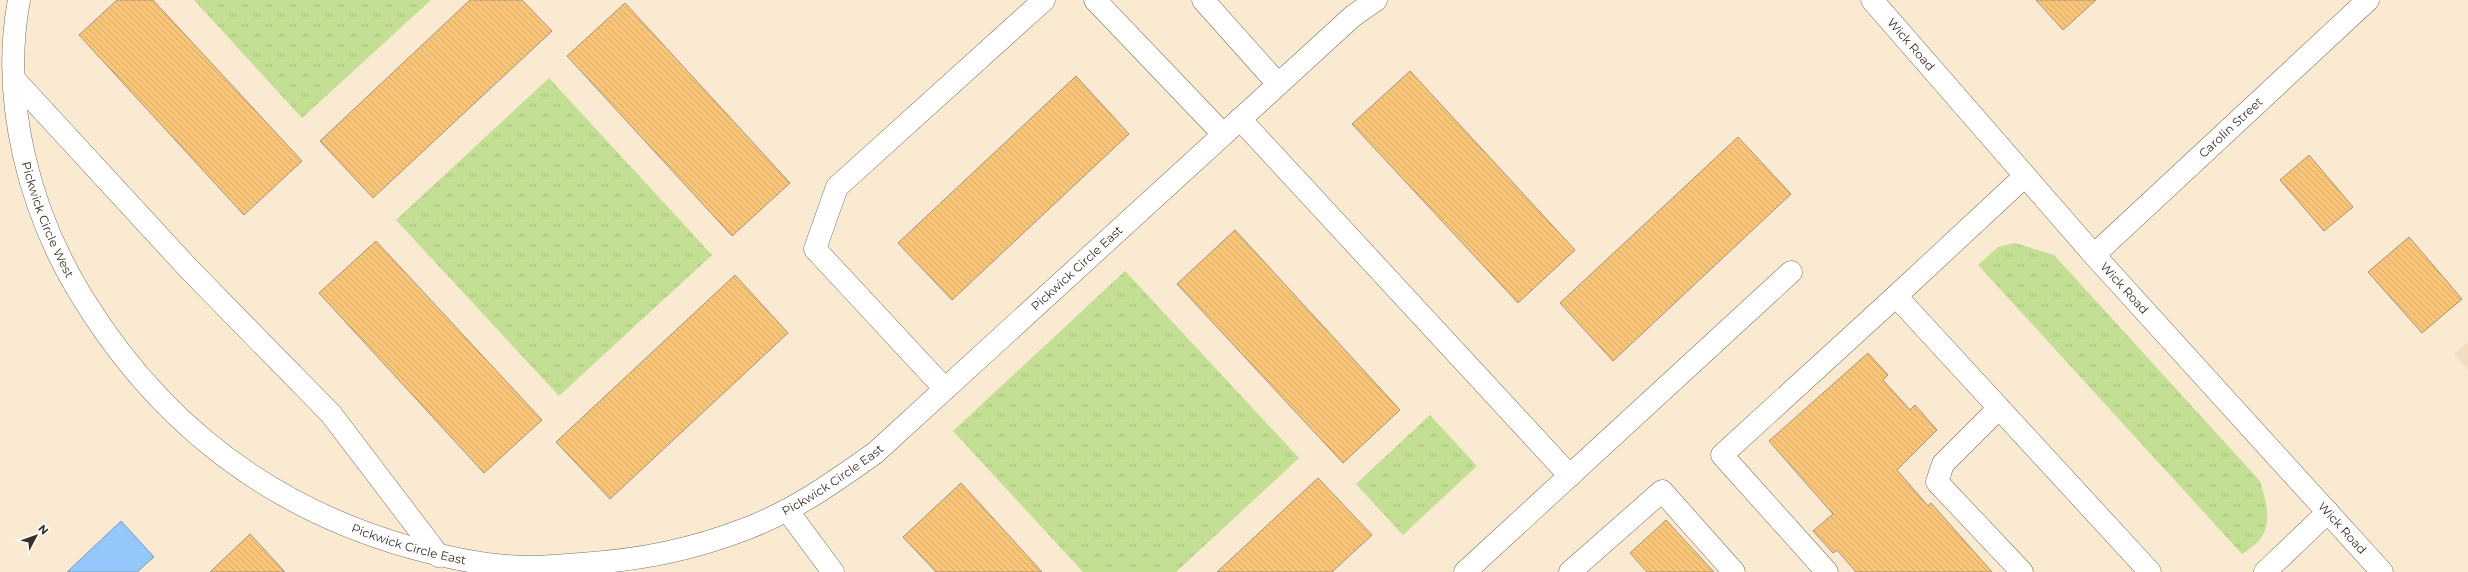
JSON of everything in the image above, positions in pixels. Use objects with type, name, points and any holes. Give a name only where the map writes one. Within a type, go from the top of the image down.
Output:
[{"type":"street","points":[[945,389],[815,250],[837,187],[1044,0]]},
{"type":"street","points":[[1096,0],[1223,134]]},
{"type":"street","points":[[1203,0],[1278,84]]},
{"type":"street","name":"Pickwick Circle East","points":[[167,408],[190,431],[226,460],[291,501],[366,535],[439,556],[485,563],[530,567],[586,567],[634,560],[692,547],[748,528],[787,510],[815,495],[875,453],[1353,16],[1376,0]]},
{"type":"street","name":"Wick Road","points":[[1872,0],[2094,255],[2382,572]]},
{"type":"street","name":"Carolin Street","points":[[2094,255],[2368,0]]},
{"type":"street","name":"Pickwick Circle West","points":[[12,12],[12,41],[17,127],[34,195],[48,232],[68,274],[108,340],[167,408]]},
{"type":"street","points":[[14,79],[190,269],[331,414],[439,556]]},
{"type":"street","points":[[1240,119],[1570,476]]},
{"type":"street","points":[[1827,572],[1722,455],[2025,176]]},
{"type":"street","points":[[1465,572],[1791,272]]},
{"type":"street","points":[[1896,296],[2150,572]]},
{"type":"street","points":[[1999,408],[1943,464],[1937,482],[2022,572]]},
{"type":"street","points":[[1570,572],[1662,491],[1734,572]]},
{"type":"street","points":[[787,510],[833,572]]},
{"type":"street","points":[[2266,572],[2328,512]]},
{"type":"shaded area","points":[[2468,342],[2468,370],[2454,354]]},
{"type":"green space","points":[[194,0],[431,0],[302,118]]},
{"type":"green space","points":[[549,78],[712,255],[559,396],[396,220]]},
{"type":"green space","points":[[2015,243],[2054,255],[2260,481],[2267,510],[2267,524],[2261,538],[2252,547],[2242,554],[1978,265],[1998,247]]},
{"type":"green space","points":[[1125,271],[1299,458],[1176,572],[1083,572],[953,431]]},
{"type":"green space","points":[[1430,415],[1477,466],[1403,535],[1356,484]]},
{"type":"water","points":[[121,521],[154,557],[137,572],[67,572]]},
{"type":"building","points":[[117,0],[153,0],[302,161],[244,215],[79,35]]},
{"type":"building","points":[[470,0],[522,0],[552,31],[373,198],[320,141]]},
{"type":"building","points":[[2036,0],[2096,0],[2063,30]]},
{"type":"building","points":[[625,3],[790,183],[732,236],[567,56]]},
{"type":"building","points":[[1410,71],[1575,250],[1518,303],[1352,124]]},
{"type":"building","points":[[1076,76],[1129,134],[952,300],[898,243]]},
{"type":"building","points":[[1738,137],[1791,194],[1613,361],[1560,303]]},
{"type":"building","points":[[2309,155],[2353,207],[2324,231],[2280,180]]},
{"type":"building","points":[[1235,230],[1400,410],[1343,463],[1177,284]]},
{"type":"building","points":[[2409,237],[2462,299],[2422,333],[2368,272]]},
{"type":"building","points":[[376,241],[542,420],[484,473],[319,293]]},
{"type":"building","points":[[735,275],[788,333],[610,499],[556,442]]},
{"type":"building","points":[[1868,353],[1888,375],[1883,380],[1910,410],[1915,405],[1937,430],[1897,470],[1928,506],[1931,503],[1992,572],[1856,572],[1837,550],[1833,553],[1813,531],[1833,514],[1769,441]]},
{"type":"building","points":[[1318,478],[1372,535],[1332,572],[1217,572]]},
{"type":"building","points":[[961,483],[1042,572],[936,572],[903,537]]},
{"type":"building","points":[[1666,520],[1714,572],[1647,572],[1630,553]]},
{"type":"building","points":[[250,534],[285,572],[210,572]]}]
